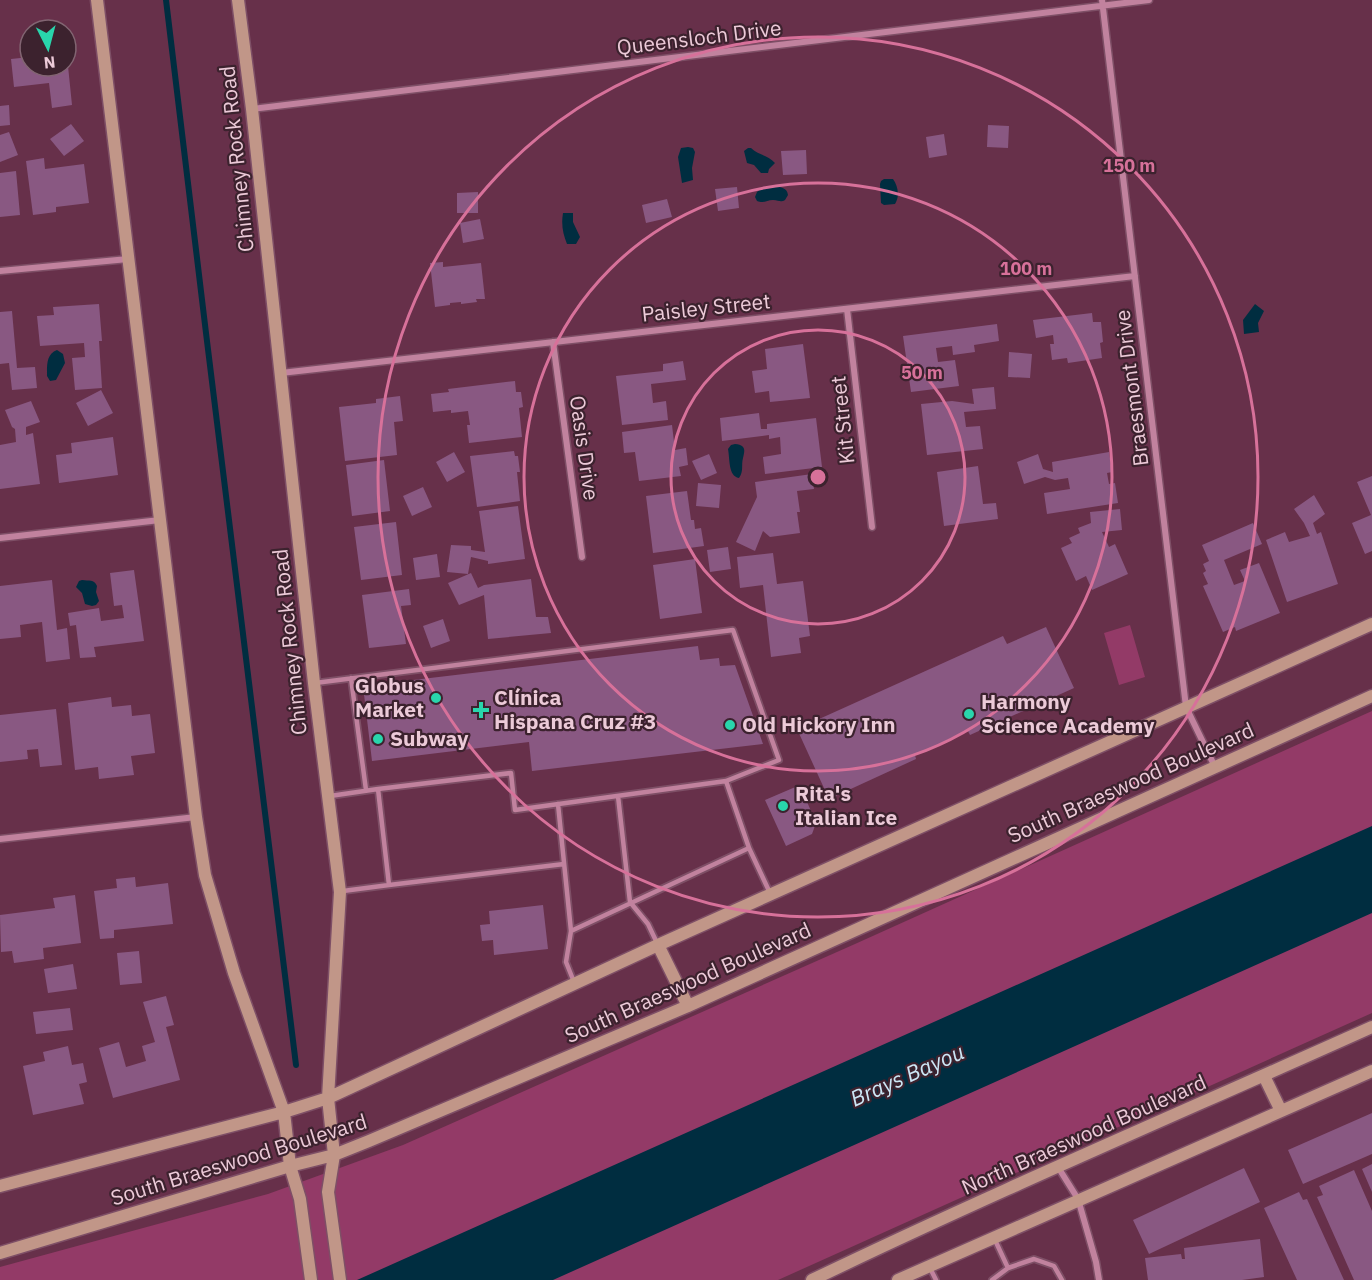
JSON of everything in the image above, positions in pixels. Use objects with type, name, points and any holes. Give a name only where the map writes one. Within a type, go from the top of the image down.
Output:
[{"type":"main road","points":[[97,0],[196,817],[205,875],[234,974],[285,1112],[290,1166],[300,1199],[311,1280]]},
{"type":"main road","name":"Chimney Rock Road","points":[[238,0],[252,109],[314,683],[340,892],[328,1098],[334,1155],[328,1192],[340,1280]]},
{"type":"main road","name":"South Braeswood Boulevard","points":[[0,1186],[285,1112],[328,1098],[658,945],[1372,624]]},
{"type":"main road","name":"South Braeswood Boulevard","points":[[0,1252],[334,1155],[688,1006],[1372,696]]},
{"type":"main road","points":[[658,945],[688,1006]]},
{"type":"main road","name":"North Braeswood Boulevard","points":[[812,1280],[885,1245],[1372,1027]]},
{"type":"main road","points":[[898,1280],[1372,1071]]},
{"type":"main road","points":[[1264,1076],[1281,1111]]},
{"type":"street","name":"Queensloch Drive","points":[[252,109],[1103,3],[1149,0]]},
{"type":"street","name":"Braesmont Drive","points":[[1103,3],[1186,707],[1215,767]]},
{"type":"street","points":[[0,271],[128,258]]},
{"type":"street","name":"Paisley Street","points":[[280,373],[1135,276]]},
{"type":"street","name":"Kit Street","points":[[847,309],[872,527]]},
{"type":"street","name":"Oasis Drive","points":[[553,342],[582,557]]},
{"type":"street","points":[[0,538],[160,520]]},
{"type":"street","points":[[0,839],[196,817]]},
{"type":"street","points":[[1058,1167],[1078,1199],[1099,1280]]},
{"type":"lane","points":[[314,683],[733,630],[779,760],[726,781],[515,810],[511,773],[327,796]]},
{"type":"lane","points":[[351,678],[366,790]]},
{"type":"lane","points":[[726,781],[749,848],[771,895]]},
{"type":"lane","points":[[378,789],[389,885]]},
{"type":"lane","points":[[618,796],[630,902],[648,924],[658,945]]},
{"type":"lane","points":[[558,804],[571,931],[566,962],[574,984]]},
{"type":"lane","points":[[571,931],[749,848]]},
{"type":"lane","points":[[340,892],[564,864]]},
{"type":"lane","points":[[994,1237],[1008,1268]]},
{"type":"lane","points":[[993,1280],[1008,1268],[1034,1259],[1054,1266],[1062,1280]]},
{"type":"lane","points":[[929,1266],[936,1280]]},
{"type":"shaded area","points":[[1130,625],[1145,677],[1119,685],[1104,633]]},
{"type":"shaded area","points":[[1372,711],[1372,1013],[778,1280],[0,1280],[0,1267],[268,1194],[403,1145]]},
{"type":"water","points":[[681,148],[693,148],[695,152],[692,168],[693,180],[682,183],[678,157]]},
{"type":"water","points":[[748,148],[775,163],[768,173],[761,173],[754,165],[747,163],[744,151]]},
{"type":"water","points":[[884,179],[893,179],[896,185],[898,194],[895,204],[881,203],[880,184]]},
{"type":"water","points":[[773,186],[786,190],[788,195],[785,200],[757,201],[755,197],[757,192],[762,188]]},
{"type":"water","points":[[563,213],[573,213],[573,222],[580,237],[576,244],[567,244],[564,237]]},
{"type":"water","points":[[1255,304],[1264,311],[1258,323],[1259,332],[1244,334],[1243,320]]},
{"type":"water","points":[[57,350],[63,354],[65,363],[56,380],[50,381],[47,376],[48,361],[51,354]]},
{"type":"water","points":[[735,444],[741,445],[744,450],[739,478],[735,477],[731,471],[729,462],[728,449]]},
{"type":"water","points":[[82,580],[96,584],[99,601],[96,605],[85,604],[82,593],[76,587]]},
{"type":"water","name":"Brays Bayou","points":[[1372,826],[1372,913],[553,1280],[357,1280]]},
{"type":"building","points":[[18,58],[18,78],[69,78],[72,105],[52,108],[49,83],[14,87],[11,59]]},
{"type":"building","points":[[9,105],[10,125],[0,126],[0,106]]},
{"type":"building","points":[[71,124],[84,141],[64,156],[50,139]]},
{"type":"building","points":[[988,125],[1009,126],[1008,148],[987,147]]},
{"type":"building","points":[[9,132],[18,155],[0,162],[0,135]]},
{"type":"building","points":[[944,134],[947,155],[929,158],[926,137]]},
{"type":"building","points":[[806,150],[807,174],[783,175],[781,151]]},
{"type":"building","points":[[44,158],[45,169],[84,164],[89,203],[56,207],[56,212],[33,215],[26,161]]},
{"type":"building","points":[[16,171],[20,215],[0,217],[0,173]]},
{"type":"building","points":[[737,187],[739,208],[718,211],[715,189]]},
{"type":"building","points":[[478,192],[478,213],[457,213],[457,193]]},
{"type":"building","points":[[667,199],[672,217],[646,223],[642,205]]},
{"type":"building","points":[[480,219],[484,239],[463,243],[460,223]]},
{"type":"building","points":[[443,262],[443,267],[481,263],[485,299],[435,307],[430,263]]},
{"type":"building","points":[[99,304],[102,388],[75,390],[72,358],[85,357],[84,343],[40,346],[37,316],[54,315],[53,307]]},
{"type":"building","points":[[12,311],[17,368],[35,367],[37,388],[12,390],[9,363],[0,364],[0,312]]},
{"type":"building","points":[[1092,313],[1093,322],[1101,322],[1102,358],[1068,363],[1067,358],[1052,360],[1050,344],[1054,344],[1053,335],[1036,338],[1033,320]]},
{"type":"building","points":[[997,324],[999,341],[974,345],[975,352],[953,355],[952,346],[936,348],[938,362],[955,360],[959,386],[911,392],[903,336]]},
{"type":"building","points":[[803,344],[810,398],[770,402],[769,391],[755,393],[752,371],[767,369],[765,349]]},
{"type":"building","points":[[1009,352],[1032,354],[1030,378],[1008,377]]},
{"type":"building","points":[[683,361],[686,380],[651,384],[653,403],[666,401],[668,420],[622,425],[616,376],[663,371],[663,364]]},
{"type":"building","points":[[515,381],[516,392],[521,392],[523,407],[519,408],[522,437],[469,443],[468,411],[433,412],[431,394],[449,392],[448,389]]},
{"type":"building","points":[[994,387],[996,409],[964,412],[966,427],[980,426],[983,449],[927,455],[921,404],[952,401],[974,404],[972,389]]},
{"type":"building","points":[[101,390],[113,413],[88,426],[76,403]]},
{"type":"building","points":[[400,396],[403,421],[394,422],[397,455],[345,461],[339,407],[376,403],[376,399]]},
{"type":"building","points":[[31,401],[40,422],[26,427],[26,435],[33,433],[40,484],[0,489],[0,445],[16,442],[15,429],[5,410]]},
{"type":"building","points":[[759,413],[761,429],[767,429],[767,424],[816,418],[822,467],[765,474],[763,457],[781,454],[780,437],[769,439],[769,435],[722,441],[720,418]]},
{"type":"building","points":[[672,425],[675,450],[686,448],[688,465],[679,467],[681,476],[639,481],[635,452],[624,453],[622,432]]},
{"type":"building","points":[[113,437],[118,475],[59,483],[56,455],[72,453],[71,443]]},
{"type":"building","points":[[514,451],[515,456],[518,456],[520,472],[517,472],[520,501],[477,507],[470,456]]},
{"type":"building","points":[[454,452],[465,472],[447,482],[436,462]]},
{"type":"building","points":[[1109,452],[1112,472],[1107,473],[1109,484],[1115,483],[1118,503],[1047,514],[1044,493],[1070,489],[1068,478],[1055,480],[1045,477],[1024,484],[1017,462],[1038,454],[1043,469],[1053,472],[1052,462]]},
{"type":"building","points":[[709,454],[717,473],[701,480],[692,461]]},
{"type":"building","points":[[384,460],[390,511],[352,516],[346,465]]},
{"type":"building","points":[[978,466],[983,504],[996,503],[998,519],[944,526],[937,472]]},
{"type":"building","points":[[812,474],[814,489],[797,491],[800,533],[770,537],[763,531],[755,551],[736,542],[757,497],[755,482]]},
{"type":"building","points":[[1372,476],[1372,551],[1365,554],[1352,523],[1371,515],[1357,482]]},
{"type":"building","points":[[698,483],[721,485],[719,508],[696,506]]},
{"type":"building","points":[[423,487],[432,507],[412,516],[403,496]]},
{"type":"building","points":[[687,491],[691,520],[694,520],[695,529],[701,528],[704,546],[653,553],[646,496]]},
{"type":"building","points":[[1314,495],[1325,514],[1313,523],[1317,534],[1321,532],[1338,584],[1287,602],[1266,540],[1285,532],[1289,542],[1310,536],[1294,509]]},
{"type":"building","points":[[518,506],[525,559],[488,564],[488,561],[471,557],[468,574],[447,572],[451,545],[471,546],[471,550],[485,552],[479,511]]},
{"type":"building","points":[[1120,509],[1122,530],[1102,532],[1109,547],[1115,544],[1128,574],[1092,590],[1086,576],[1076,581],[1061,548],[1072,543],[1069,538],[1080,533],[1078,528],[1091,523],[1090,512]]},
{"type":"building","points":[[396,522],[402,575],[361,580],[354,527]]},
{"type":"building","points":[[1253,523],[1262,544],[1224,560],[1234,585],[1245,581],[1240,570],[1259,563],[1280,613],[1236,631],[1235,627],[1223,632],[1203,586],[1208,584],[1203,573],[1206,571],[1203,564],[1209,561],[1202,545]]},
{"type":"building","points":[[728,547],[731,569],[710,572],[707,550]]},
{"type":"building","points":[[773,553],[777,584],[803,581],[810,636],[799,638],[801,653],[771,657],[763,585],[740,588],[737,557]]},
{"type":"building","points":[[437,554],[440,577],[416,580],[413,558]]},
{"type":"building","points":[[695,559],[702,613],[660,619],[653,565]]},
{"type":"building","points":[[134,570],[144,641],[94,647],[96,657],[80,658],[76,625],[70,626],[68,613],[99,608],[101,621],[124,618],[122,605],[114,606],[110,573]]},
{"type":"building","points":[[471,573],[478,588],[484,585],[531,579],[536,617],[548,617],[551,633],[488,639],[484,595],[459,605],[448,583]]},
{"type":"building","points":[[52,580],[57,630],[67,628],[70,659],[46,662],[42,622],[20,625],[21,637],[0,639],[0,586]]},
{"type":"building","points":[[409,589],[411,605],[401,606],[406,644],[369,648],[362,595]]},
{"type":"building","points":[[443,619],[450,641],[431,648],[423,626]]},
{"type":"building","points":[[1046,627],[1074,688],[970,735],[968,731],[947,740],[947,742],[915,755],[916,759],[829,799],[797,729],[1003,636],[1007,644]]},
{"type":"building","points":[[698,646],[700,660],[719,658],[720,666],[735,665],[763,744],[532,771],[529,742],[372,761],[363,686]]},
{"type":"building","points":[[111,697],[112,707],[131,705],[132,716],[150,714],[155,753],[131,756],[134,775],[99,779],[98,767],[75,770],[68,703]]},
{"type":"building","points":[[56,709],[62,765],[40,767],[38,749],[27,750],[28,759],[0,762],[0,715]]},
{"type":"building","points":[[800,785],[816,823],[812,834],[786,846],[765,800]]},
{"type":"building","points":[[135,877],[136,887],[168,883],[173,924],[114,930],[114,938],[100,939],[94,891],[117,888],[116,879]]},
{"type":"building","points":[[75,895],[81,943],[43,948],[44,959],[14,963],[12,951],[1,952],[0,915],[55,908],[53,898]]},
{"type":"building","points":[[543,905],[548,949],[494,955],[493,940],[482,941],[480,925],[490,924],[489,911]]},
{"type":"building","points":[[139,951],[142,983],[120,985],[117,953]]},
{"type":"building","points":[[73,964],[77,989],[48,993],[44,969]]},
{"type":"building","points":[[166,996],[174,1025],[166,1027],[180,1080],[113,1098],[99,1048],[119,1042],[126,1067],[146,1061],[142,1046],[155,1042],[143,1002]]},
{"type":"building","points":[[70,1008],[73,1030],[36,1034],[33,1012]]},
{"type":"building","points":[[68,1046],[72,1065],[83,1063],[87,1082],[79,1084],[84,1104],[33,1115],[23,1066],[45,1061],[43,1052]]},
{"type":"building","points":[[1372,1113],[1372,1154],[1303,1184],[1288,1150]]},
{"type":"building","points":[[1372,1164],[1372,1192],[1362,1169]]},
{"type":"building","points":[[1244,1168],[1260,1202],[1149,1254],[1133,1220]]},
{"type":"building","points":[[1354,1170],[1372,1211],[1372,1280],[1354,1280],[1317,1197],[1323,1195],[1319,1186]]},
{"type":"building","points":[[1299,1192],[1303,1200],[1307,1199],[1344,1280],[1297,1280],[1264,1208]]},
{"type":"building","points":[[1260,1239],[1264,1277],[1242,1280],[1148,1280],[1145,1258],[1181,1254],[1182,1259],[1185,1259],[1184,1248]]},
{"type":"waterway","points":[[166,0],[296,1065]]},
{"type":"place","name":"Globus Market","points":[[436,698]]},
{"type":"place","name":"Clínica Hispana Cruz #3","points":[[481,710]]},
{"type":"place","name":"Harmony Science Academy","points":[[969,714]]},
{"type":"place","name":"Old Hickory Inn","points":[[730,725]]},
{"type":"place","name":"Subway","points":[[378,739]]},
{"type":"place","name":"Rita's Italian Ice","points":[[783,806]]}]
